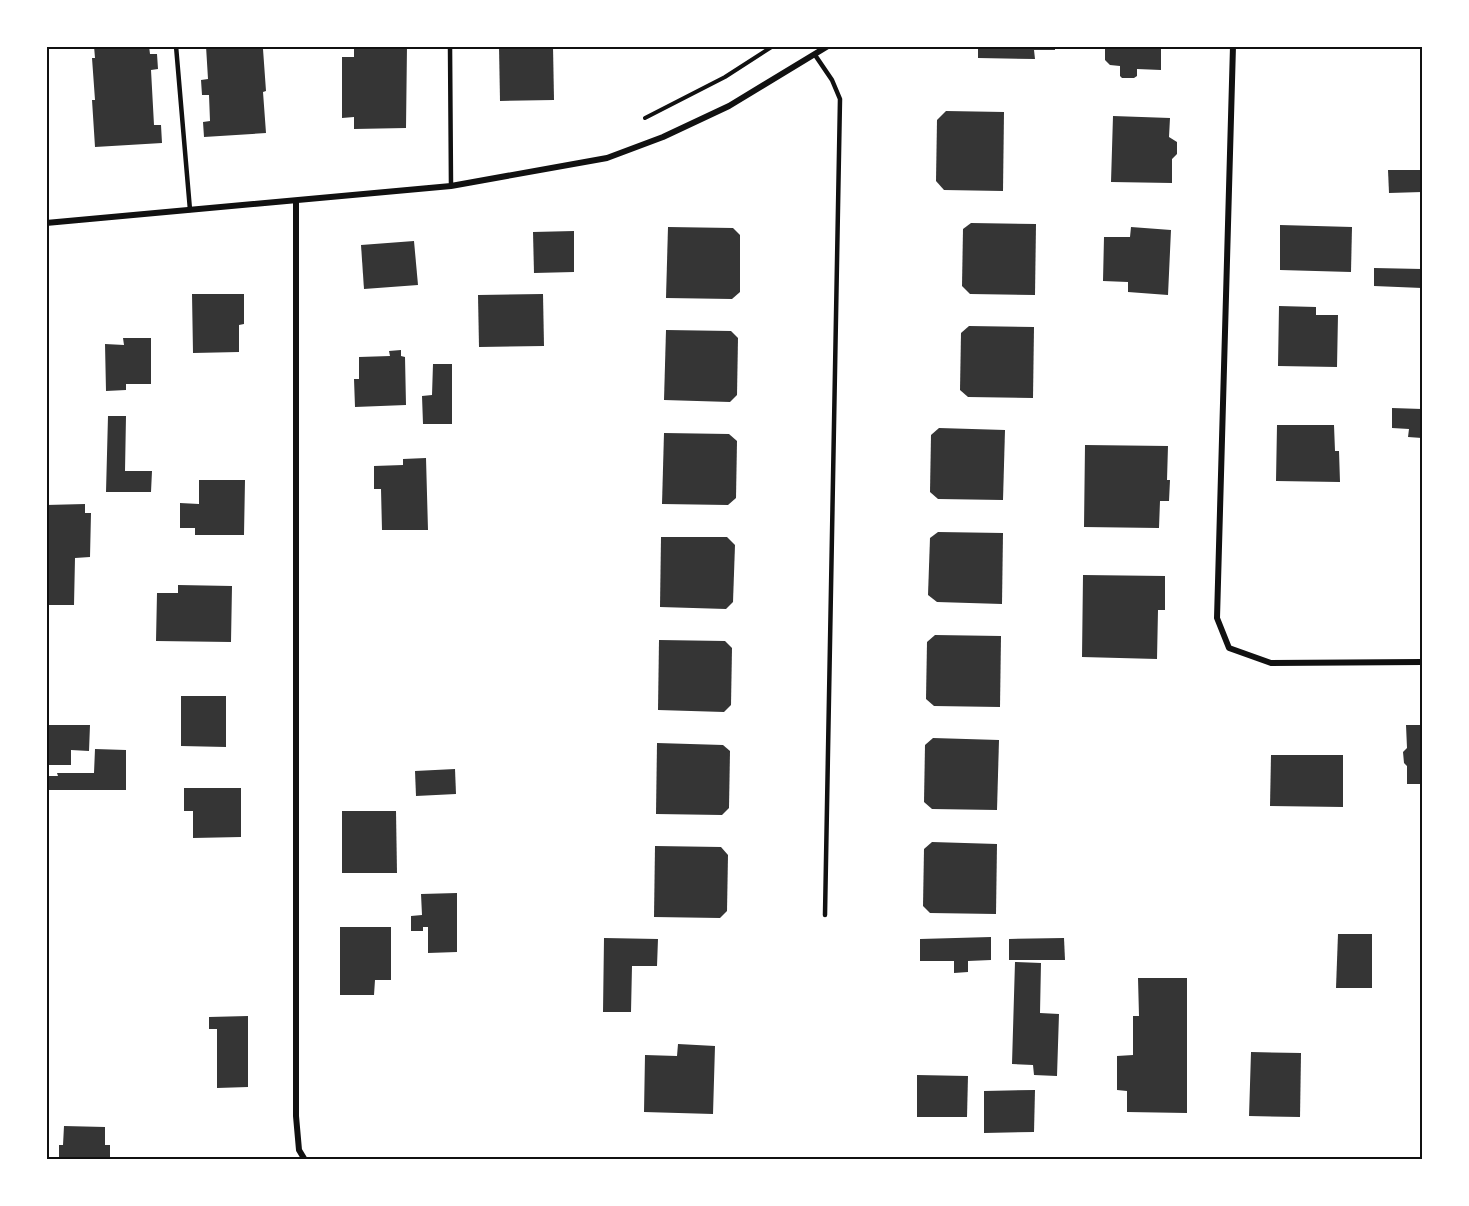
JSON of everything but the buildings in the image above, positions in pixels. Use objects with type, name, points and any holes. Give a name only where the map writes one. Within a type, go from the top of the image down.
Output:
[{"type":"street","points":[[46,223],[296,202],[451,186],[607,158],[663,138],[729,106],[828,46]]},
{"type":"street","points":[[1233,46],[1217,618],[1229,648],[1271,663],[1422,662]]},
{"type":"street","points":[[296,202],[296,1116],[299,1150],[305,1160]]},
{"type":"lane","points":[[176,46],[190,210]]},
{"type":"lane","points":[[450,46],[451,186]]},
{"type":"lane","points":[[815,55],[832,80],[840,99],[825,915]]},
{"type":"path","points":[[642,119],[725,77],[773,46]]}]
